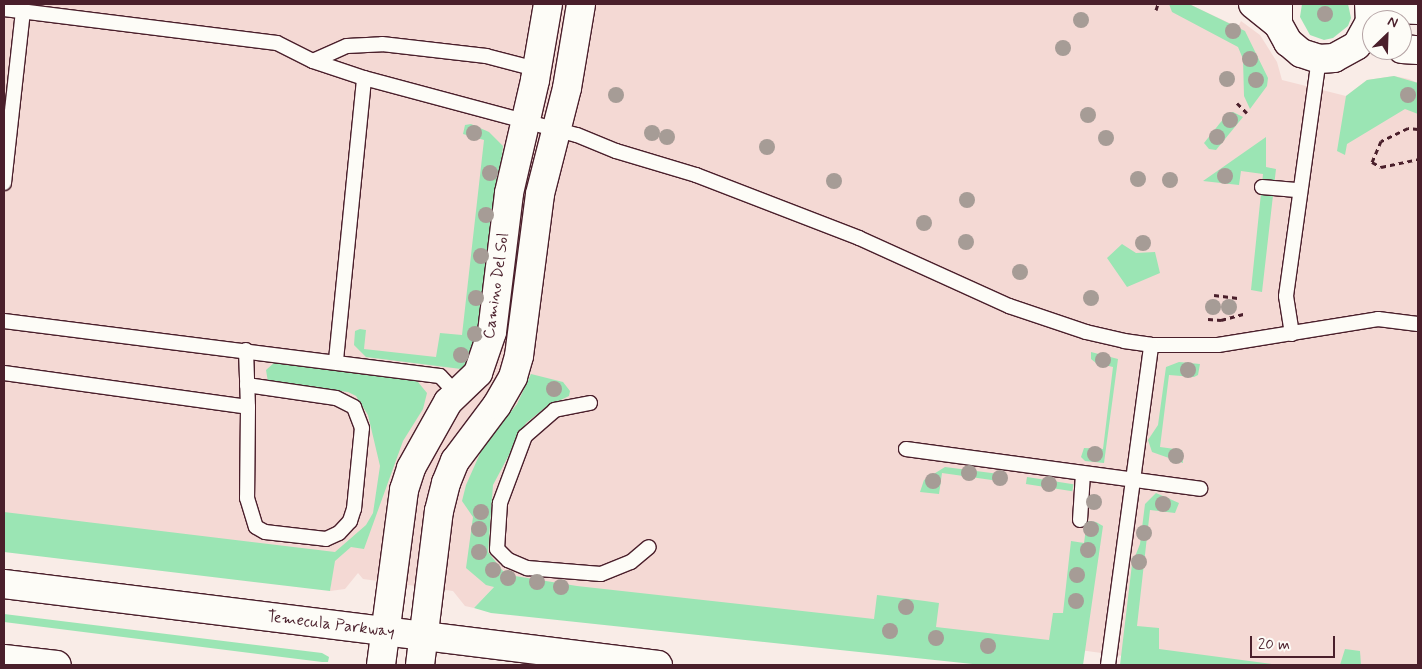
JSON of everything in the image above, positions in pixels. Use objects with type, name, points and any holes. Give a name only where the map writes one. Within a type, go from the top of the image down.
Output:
[{"type":"street","name":"Camino Del Sol","points":[[381,665],[408,475],[422,443],[457,394],[478,373],[492,332],[509,192],[548,4]]},
{"type":"street","name":"Camino Del Sol","points":[[420,665],[440,512],[446,484],[455,461],[497,405],[513,377],[519,356],[540,194],[567,88],[581,4]]},
{"type":"street","points":[[1253,4],[1278,14],[1288,42],[1302,53],[1319,59],[1334,58],[1362,47]]},
{"type":"street","points":[[1386,4],[1397,9],[1418,10]]},
{"type":"street","name":"Temecula Parkway","points":[[4,584],[658,665]]},
{"type":"street","points":[[4,659],[57,665]]},
{"type":"lane","points":[[4,9],[277,43],[313,61],[364,78],[556,130],[696,175],[786,208],[1010,306],[1086,332],[1151,345],[1218,345],[1378,319],[1418,324]]},
{"type":"lane","points":[[4,183],[23,12]]},
{"type":"lane","points":[[313,61],[347,46],[382,44],[486,56],[536,69]]},
{"type":"lane","points":[[1292,334],[1286,296],[1299,190],[1319,59]]},
{"type":"lane","points":[[336,360],[364,78]]},
{"type":"lane","points":[[1262,187],[1299,190]]},
{"type":"lane","points":[[4,321],[336,360],[440,376],[457,394]]},
{"type":"lane","points":[[1108,665],[1151,345]]},
{"type":"lane","points":[[246,350],[247,385],[248,407],[247,498],[256,527],[265,532],[326,538],[339,533],[350,521],[354,509],[362,428],[357,412],[345,401],[247,385]]},
{"type":"lane","points":[[4,373],[248,407]]},
{"type":"lane","points":[[590,403],[555,410],[524,436],[500,503],[497,549],[508,560],[528,568],[601,574],[631,562],[649,547]]},
{"type":"lane","points":[[906,450],[1200,489]]},
{"type":"lane","points":[[1080,520],[1083,474]]},
{"type":"path","points":[[1156,10],[1158,4]]},
{"type":"path","points":[[1237,103],[1247,113]]},
{"type":"path","points":[[1418,129],[1408,128],[1381,142],[1372,162],[1381,167],[1418,159]]},
{"type":"path","points":[[1214,295],[1238,298]]},
{"type":"path","points":[[1208,319],[1221,320],[1243,314]]},
{"type":"shaded area","points":[[4,4],[1189,4],[1238,27],[1241,21],[1260,35],[1277,62],[1282,80],[1346,96],[1367,80],[1394,76],[1418,83],[1418,665],[1187,665],[1087,651],[494,587],[474,608],[465,606],[453,591],[363,579],[358,573],[345,589],[330,591],[334,561],[4,524]]},
{"type":"green space","points":[[1169,4],[1189,4],[1245,31],[1268,78],[1267,86],[1250,109],[1244,96],[1243,59],[1238,47],[1172,12]]},
{"type":"green space","points":[[1302,4],[1348,4],[1351,18],[1348,26],[1333,38],[1324,40],[1310,35],[1300,17]]},
{"type":"green space","points":[[1394,76],[1418,83],[1418,114],[1405,109],[1347,144],[1345,155],[1337,151],[1346,96],[1367,80]]},
{"type":"green space","points":[[1233,112],[1243,117],[1216,150],[1209,149],[1204,143],[1228,113]]},
{"type":"green space","points":[[471,124],[489,132],[503,146],[482,331],[469,363],[461,369],[366,357],[354,345],[355,331],[360,329],[366,330],[364,349],[436,357],[440,333],[462,335],[484,140],[463,134],[465,125]]},
{"type":"green space","points":[[1266,137],[1266,167],[1276,169],[1262,292],[1251,290],[1263,174],[1241,171],[1239,185],[1203,181]]},
{"type":"green space","points":[[1122,244],[1136,253],[1155,252],[1160,273],[1127,287],[1107,258]]},
{"type":"green space","points":[[1091,352],[1118,359],[1104,463],[1085,461],[1081,457],[1084,448],[1103,449],[1113,367],[1096,363],[1091,359]]},
{"type":"green space","points":[[275,362],[409,379],[418,382],[427,393],[423,409],[403,441],[364,549],[351,547],[335,561],[330,591],[4,552],[4,512],[335,552],[366,525],[373,513],[380,466],[368,415],[356,396],[348,392],[268,382],[266,370]]},
{"type":"green space","points":[[1179,362],[1200,364],[1198,375],[1194,377],[1169,375],[1160,447],[1182,450],[1183,463],[1152,452],[1148,440],[1158,425],[1166,367]]},
{"type":"green space","points":[[531,374],[563,382],[570,391],[569,396],[546,407],[526,423],[493,485],[488,552],[503,571],[515,576],[577,586],[874,619],[877,595],[925,601],[939,603],[936,627],[1049,640],[1053,613],[1063,613],[1071,541],[1084,543],[1087,521],[1096,522],[1103,526],[1083,665],[982,665],[491,613],[474,608],[494,587],[486,585],[466,568],[473,517],[462,501],[466,485],[482,449],[517,404]]},
{"type":"green space","points":[[945,467],[1007,475],[1006,482],[942,473],[939,494],[920,492],[924,480]]},
{"type":"green space","points":[[1027,477],[1073,484],[1072,491],[1026,484]]},
{"type":"green space","points":[[1156,493],[1179,503],[1175,513],[1150,510],[1137,626],[1159,628],[1159,649],[1279,665],[1120,665],[1132,564],[1140,544],[1145,504]]},
{"type":"green space","points":[[4,614],[322,653],[329,657],[328,662],[322,662],[4,622]]},
{"type":"green space","points":[[1345,649],[1360,651],[1361,665],[1340,665]]}]
